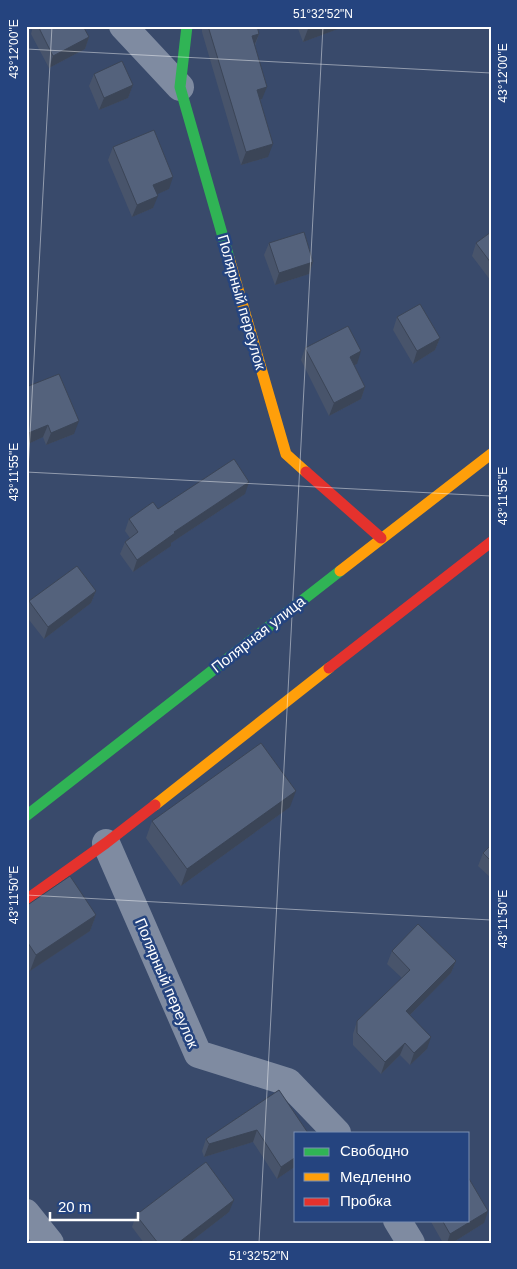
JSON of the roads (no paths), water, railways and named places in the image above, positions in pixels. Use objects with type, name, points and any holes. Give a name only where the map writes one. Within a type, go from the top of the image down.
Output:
[{"type":"street","points":[[123,26],[180,87]]},
{"type":"street","name":"Полярный переулок","points":[[187,26],[180,87],[286,454],[381,538]]},
{"type":"street","name":"Полярная улица","points":[[26,816],[491,454]]},
{"type":"street","points":[[26,900],[106,843],[491,542]]},
{"type":"street","name":"Полярный переулок","points":[[106,843],[198,1054],[288,1082],[336,1132]]},
{"type":"street","points":[[26,1213],[50,1243]]},
{"type":"street","points":[[398,1222],[411,1243]]}]
